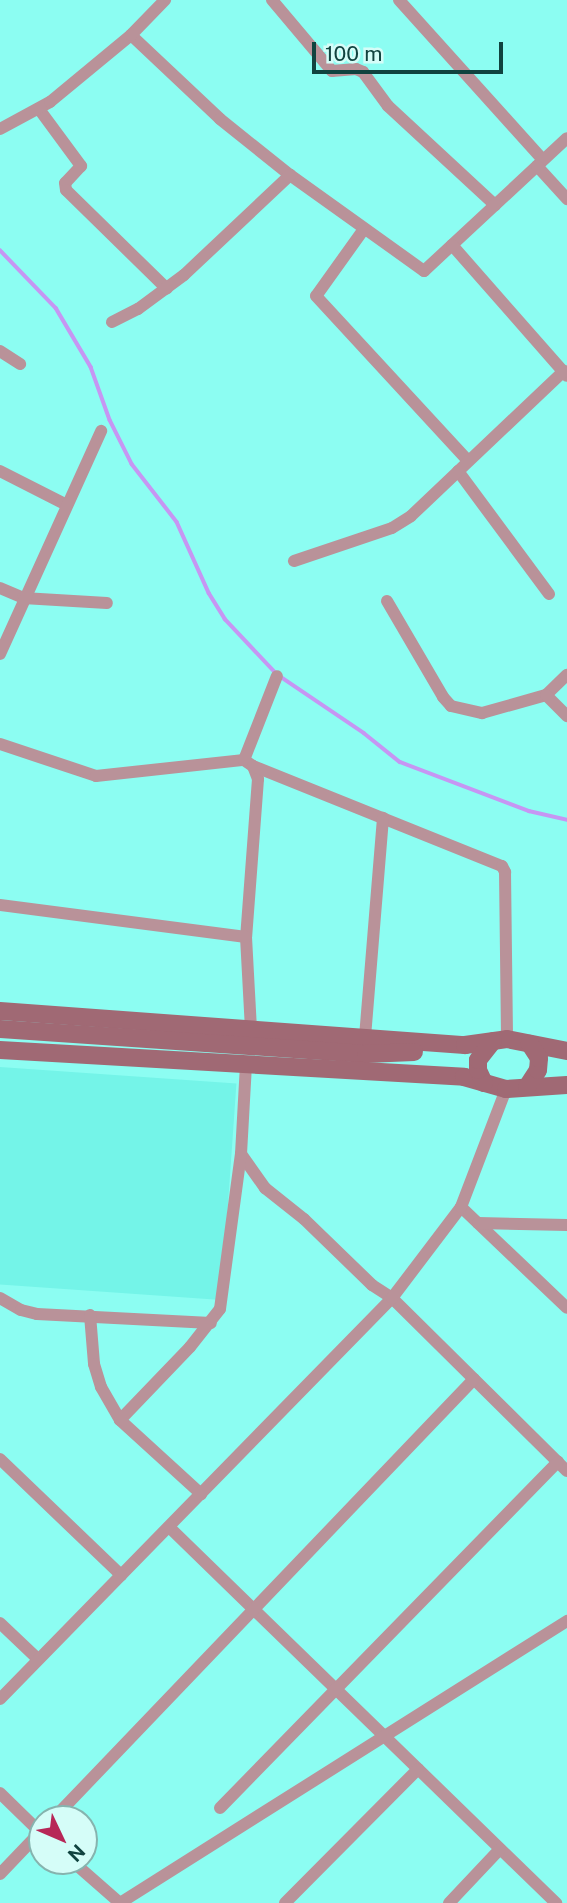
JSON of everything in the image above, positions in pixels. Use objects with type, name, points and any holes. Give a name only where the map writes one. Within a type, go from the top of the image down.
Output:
[{"type":"main road","points":[[0,1011],[251,1029],[366,1046],[393,1063],[450,1069],[464,1077]]},
{"type":"main road","points":[[0,1029],[366,1046],[465,1045],[500,1040],[567,1051]]},
{"type":"main road","points":[[484,1083],[478,1070],[478,1060],[500,1040]]},
{"type":"main road","points":[[527,1087],[538,1070],[539,1058],[530,1044]]},
{"type":"main road","points":[[0,1049],[464,1077],[506,1089],[567,1086]]},
{"type":"street","points":[[0,129],[39,109],[131,35],[165,0]]},
{"type":"street","points":[[272,0],[332,71],[356,69],[363,72],[388,106],[495,205]]},
{"type":"street","points":[[398,0],[540,163],[567,199]]},
{"type":"street","points":[[131,35],[220,119],[290,175],[424,271],[567,138]]},
{"type":"street","points":[[39,109],[81,166],[65,183],[66,190],[167,289]]},
{"type":"street","points":[[112,322],[167,289],[290,175]]},
{"type":"street","points":[[364,229],[316,296],[468,461]]},
{"type":"street","points":[[294,561],[392,528],[411,516],[457,471],[566,374],[452,245]]},
{"type":"street","points":[[0,351],[20,364]]},
{"type":"street","points":[[0,653],[65,504],[101,431]]},
{"type":"street","points":[[0,471],[65,504]]},
{"type":"street","points":[[457,471],[548,594]]},
{"type":"street","points":[[0,588],[23,598],[107,603]]},
{"type":"street","points":[[387,601],[443,697],[452,706],[482,713],[546,695],[567,675]]},
{"type":"street","points":[[248,763],[277,676]]},
{"type":"street","points":[[546,695],[567,716]]},
{"type":"street","points":[[0,744],[96,776],[248,763],[502,866],[505,872],[500,1040]]},
{"type":"street","points":[[248,763],[258,779],[246,937],[251,1029]]},
{"type":"street","points":[[366,1046],[383,818]]},
{"type":"street","points":[[0,905],[246,937]]},
{"type":"street","points":[[120,1420],[211,1323],[224,1296],[241,1154],[246,1063]]},
{"type":"street","points":[[0,1699],[392,1298],[461,1207],[506,1089]]},
{"type":"street","points":[[220,1808],[336,1689],[563,1466],[392,1298],[372,1285],[313,1228],[265,1188],[241,1154]]},
{"type":"street","points":[[461,1207],[567,1308]]},
{"type":"street","points":[[478,1223],[567,1225]]},
{"type":"street","points":[[0,1298],[21,1310],[37,1314],[211,1323]]},
{"type":"street","points":[[90,1315],[94,1364],[101,1387],[120,1420],[201,1494]]},
{"type":"street","points":[[66,1805],[474,1379]]},
{"type":"street","points":[[0,1459],[121,1576]]},
{"type":"street","points":[[169,1527],[556,1903]]},
{"type":"street","points":[[88,1875],[120,1903],[567,1621]]},
{"type":"street","points":[[0,1623],[38,1659]]},
{"type":"street","points":[[285,1903],[418,1769]]},
{"type":"street","points":[[0,1793],[28,1820]]},
{"type":"street","points":[[0,1874],[28,1845]]},
{"type":"street","points":[[449,1903],[500,1849]]},
{"type":"shaded area","points":[[0,1067],[236,1084],[221,1300],[0,1285]]},
{"type":"waterway","points":[[0,250],[56,308],[91,367],[110,420],[132,464],[177,522],[209,593],[225,619],[275,672]]},
{"type":"waterway","points":[[281,677],[364,733],[400,762],[529,811],[567,820]]}]
